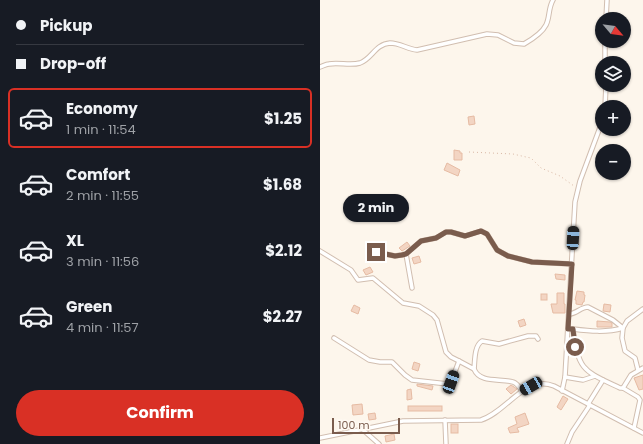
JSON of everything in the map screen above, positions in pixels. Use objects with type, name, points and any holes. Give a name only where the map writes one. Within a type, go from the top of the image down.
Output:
[{"type":"street","points":[[320,67],[329,64],[359,63],[365,61],[379,46],[389,43],[398,44],[408,49],[417,50],[487,34],[498,34],[514,43],[524,44],[541,32],[546,25],[548,13],[553,0]]},
{"type":"street","points":[[606,12],[607,0]]},
{"type":"street","points":[[562,391],[565,377],[574,212],[578,188],[597,136]]},
{"type":"street","points":[[376,252],[395,256],[406,254],[421,241],[436,238],[446,232],[465,236],[481,231],[487,234],[497,250],[508,256],[532,262],[572,264]]},
{"type":"street","points":[[320,251],[351,270],[358,280],[373,278],[403,303],[419,306],[432,315],[437,320],[446,352],[451,357],[474,369],[475,372],[486,378],[513,382],[522,391]]},
{"type":"street","points":[[406,254],[412,288]]},
{"type":"street","points":[[569,314],[576,313],[583,308],[588,307],[613,320],[622,328]]},
{"type":"street","points":[[638,370],[635,358],[626,352],[624,348],[622,328],[627,321],[643,309]]},
{"type":"street","points":[[568,329],[609,331],[622,328]]},
{"type":"street","points":[[573,329],[575,347],[580,360],[586,369],[594,376],[623,388],[638,397],[640,400],[634,428]]},
{"type":"street","points":[[474,369],[477,347],[482,341],[499,344],[528,336],[536,336],[538,339]]},
{"type":"street","points":[[334,338],[373,362],[392,362],[405,376],[412,380],[450,383],[459,361]]},
{"type":"street","points":[[623,388],[628,379],[638,370],[643,368]]},
{"type":"street","points":[[565,377],[583,380],[594,376]]},
{"type":"street","points":[[567,444],[572,432],[603,380]]},
{"type":"street","points":[[320,438],[403,421],[475,420],[487,418],[493,415],[522,391],[535,384],[542,383],[550,385],[589,404],[643,433]]},
{"type":"street","points":[[445,420],[446,444]]},
{"type":"street","points":[[362,429],[379,444]]},
{"type":"path","points":[[469,152],[513,154],[531,158],[542,168],[558,175],[578,188]]},
{"type":"building","points":[[474,116],[475,124],[469,125],[468,117]]},
{"type":"building","points":[[454,150],[462,153],[462,160],[454,160]]},
{"type":"building","points":[[447,163],[460,170],[458,176],[444,170]]},
{"type":"building","points":[[407,242],[410,246],[402,251],[399,248]]},
{"type":"building","points":[[419,256],[421,262],[414,264],[412,258]]},
{"type":"building","points":[[370,267],[373,272],[366,275],[363,270]]},
{"type":"building","points":[[555,274],[565,275],[565,280],[556,279]]},
{"type":"building","points":[[577,291],[584,292],[584,302],[582,305],[576,304],[575,300]]},
{"type":"building","points":[[557,293],[564,293],[565,313],[553,313],[551,304],[557,304]]},
{"type":"building","points":[[541,294],[547,294],[547,300],[541,300]]},
{"type":"building","points":[[604,304],[611,305],[610,312],[603,311]]},
{"type":"building","points":[[354,305],[360,308],[358,314],[351,311]]},
{"type":"building","points":[[524,319],[526,325],[520,327],[518,321]]},
{"type":"building","points":[[597,321],[610,322],[612,323],[612,327],[597,327]]},
{"type":"building","points":[[414,362],[420,364],[418,371],[412,369]]},
{"type":"building","points":[[643,375],[643,389],[639,390],[634,378]]},
{"type":"building","points":[[417,384],[433,386],[432,390],[417,386]]},
{"type":"building","points":[[511,385],[517,389],[511,394],[506,389]]},
{"type":"building","points":[[411,389],[412,399],[407,400],[407,390]]},
{"type":"building","points":[[563,396],[568,399],[561,410],[557,407]]},
{"type":"building","points":[[362,404],[363,414],[353,415],[352,405]]},
{"type":"building","points":[[408,406],[442,406],[442,411],[408,411]]},
{"type":"building","points":[[375,413],[376,419],[369,420],[368,414]]},
{"type":"building","points":[[525,413],[529,424],[517,428],[519,432],[510,433],[508,428],[517,424],[515,417]]},
{"type":"building","points":[[451,424],[458,424],[458,433],[451,433]]},
{"type":"building","points":[[394,434],[395,440],[386,442],[385,436]]},
{"type":"route","points":[[376,252],[395,256],[402,255],[406,254],[421,241],[436,238],[446,232],[465,236],[481,231],[487,234],[489,240],[497,250],[519,260],[528,262],[572,264],[568,329],[573,329],[575,347]]}]
